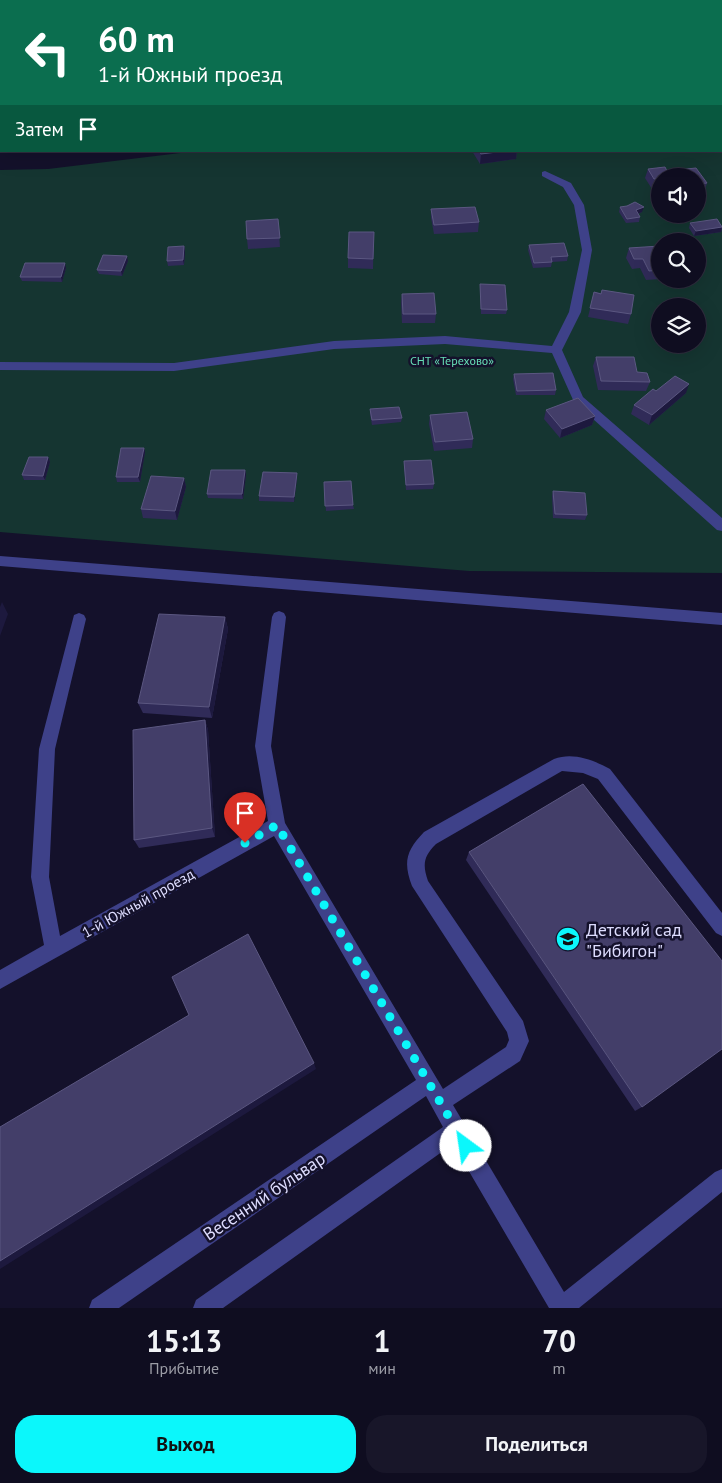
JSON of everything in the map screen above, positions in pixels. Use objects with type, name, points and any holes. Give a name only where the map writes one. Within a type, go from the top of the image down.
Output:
[{"type":"street","points":[[545,174],[567,185],[579,205],[587,250],[575,312],[556,350]]},
{"type":"street","points":[[0,366],[174,366],[334,345],[445,340],[556,350]]},
{"type":"street","points":[[556,350],[578,399],[722,526]]},
{"type":"street","points":[[0,560],[722,619]]},
{"type":"street","points":[[279,617],[263,746],[277,825],[562,1308],[722,1179]]},
{"type":"street","points":[[54,950],[40,877],[47,749],[79,620]]},
{"type":"street","points":[[440,1102],[513,1054],[519,1041],[516,1028],[422,886],[414,869],[418,850],[430,838],[560,764],[578,763],[590,766],[604,774],[722,927]]},
{"type":"street","name":"1-й Южный проезд","points":[[0,980],[277,825]]},
{"type":"street","name":"Весенний бульвар","points":[[100,1308],[428,1083]]},
{"type":"street","points":[[204,1308],[456,1130]]},
{"type":"green space","name":"СНТ «Терехово»","points":[[189,152],[722,152],[722,573],[469,571],[0,532],[0,170],[48,169]]},
{"type":"building","points":[[480,152],[497,152],[481,154]]},
{"type":"building","points":[[635,202],[644,207],[636,210],[640,217],[627,219],[620,207]]},
{"type":"building","points":[[475,207],[479,222],[434,225],[431,209]]},
{"type":"building","points":[[278,219],[280,238],[247,239],[246,221]]},
{"type":"building","points":[[717,219],[722,227],[696,231],[690,223],[706,223],[706,221]]},
{"type":"building","points":[[349,232],[374,232],[373,259],[348,258]]},
{"type":"building","points":[[564,243],[568,256],[551,257],[552,262],[534,263],[529,245]]},
{"type":"building","points":[[184,246],[183,260],[167,261],[168,247]]},
{"type":"building","points":[[651,247],[651,271],[649,271],[643,259],[634,259],[629,248]]},
{"type":"building","points":[[103,255],[127,256],[121,271],[97,270]]},
{"type":"building","points":[[25,263],[65,263],[61,277],[20,277]]},
{"type":"building","points":[[480,284],[505,285],[507,310],[481,309]]},
{"type":"building","points":[[602,290],[634,295],[631,314],[590,308],[594,292],[601,294]]},
{"type":"building","points":[[434,293],[436,314],[403,314],[402,294]]},
{"type":"building","points":[[596,357],[634,357],[637,372],[647,373],[650,382],[601,381]]},
{"type":"building","points":[[553,373],[556,390],[517,391],[514,374]]},
{"type":"building","points":[[675,376],[689,384],[652,415],[634,405],[653,389],[656,391]]},
{"type":"building","points":[[578,398],[595,416],[562,429],[546,410]]},
{"type":"building","points":[[399,407],[402,418],[372,420],[370,409]]},
{"type":"building","points":[[467,412],[473,439],[435,442],[430,415]]},
{"type":"building","points":[[121,448],[144,448],[138,477],[116,477]]},
{"type":"building","points":[[29,457],[48,457],[43,476],[22,475]]},
{"type":"building","points":[[431,460],[434,484],[406,485],[404,461]]},
{"type":"building","points":[[211,470],[245,470],[242,494],[207,494]]},
{"type":"building","points":[[263,472],[297,473],[294,497],[259,496]]},
{"type":"building","points":[[151,476],[184,478],[175,511],[141,509]]},
{"type":"building","points":[[351,481],[353,505],[325,506],[324,482]]},
{"type":"building","points":[[553,491],[585,493],[587,515],[555,514]]},
{"type":"building","points":[[159,614],[225,617],[209,707],[138,703]]},
{"type":"building","points":[[205,720],[212,828],[134,840],[133,730]]},
{"type":"building","points":[[583,784],[722,961],[722,1049],[642,1107],[469,852]]},
{"type":"building","points":[[248,934],[314,1063],[0,1261],[0,1127],[189,1015],[172,977]]},
{"type":"place","name":"Детский сад \"Бибигон\"","points":[[568,939]]},
{"type":"route","points":[[245,843],[277,825],[466,1146]]}]
